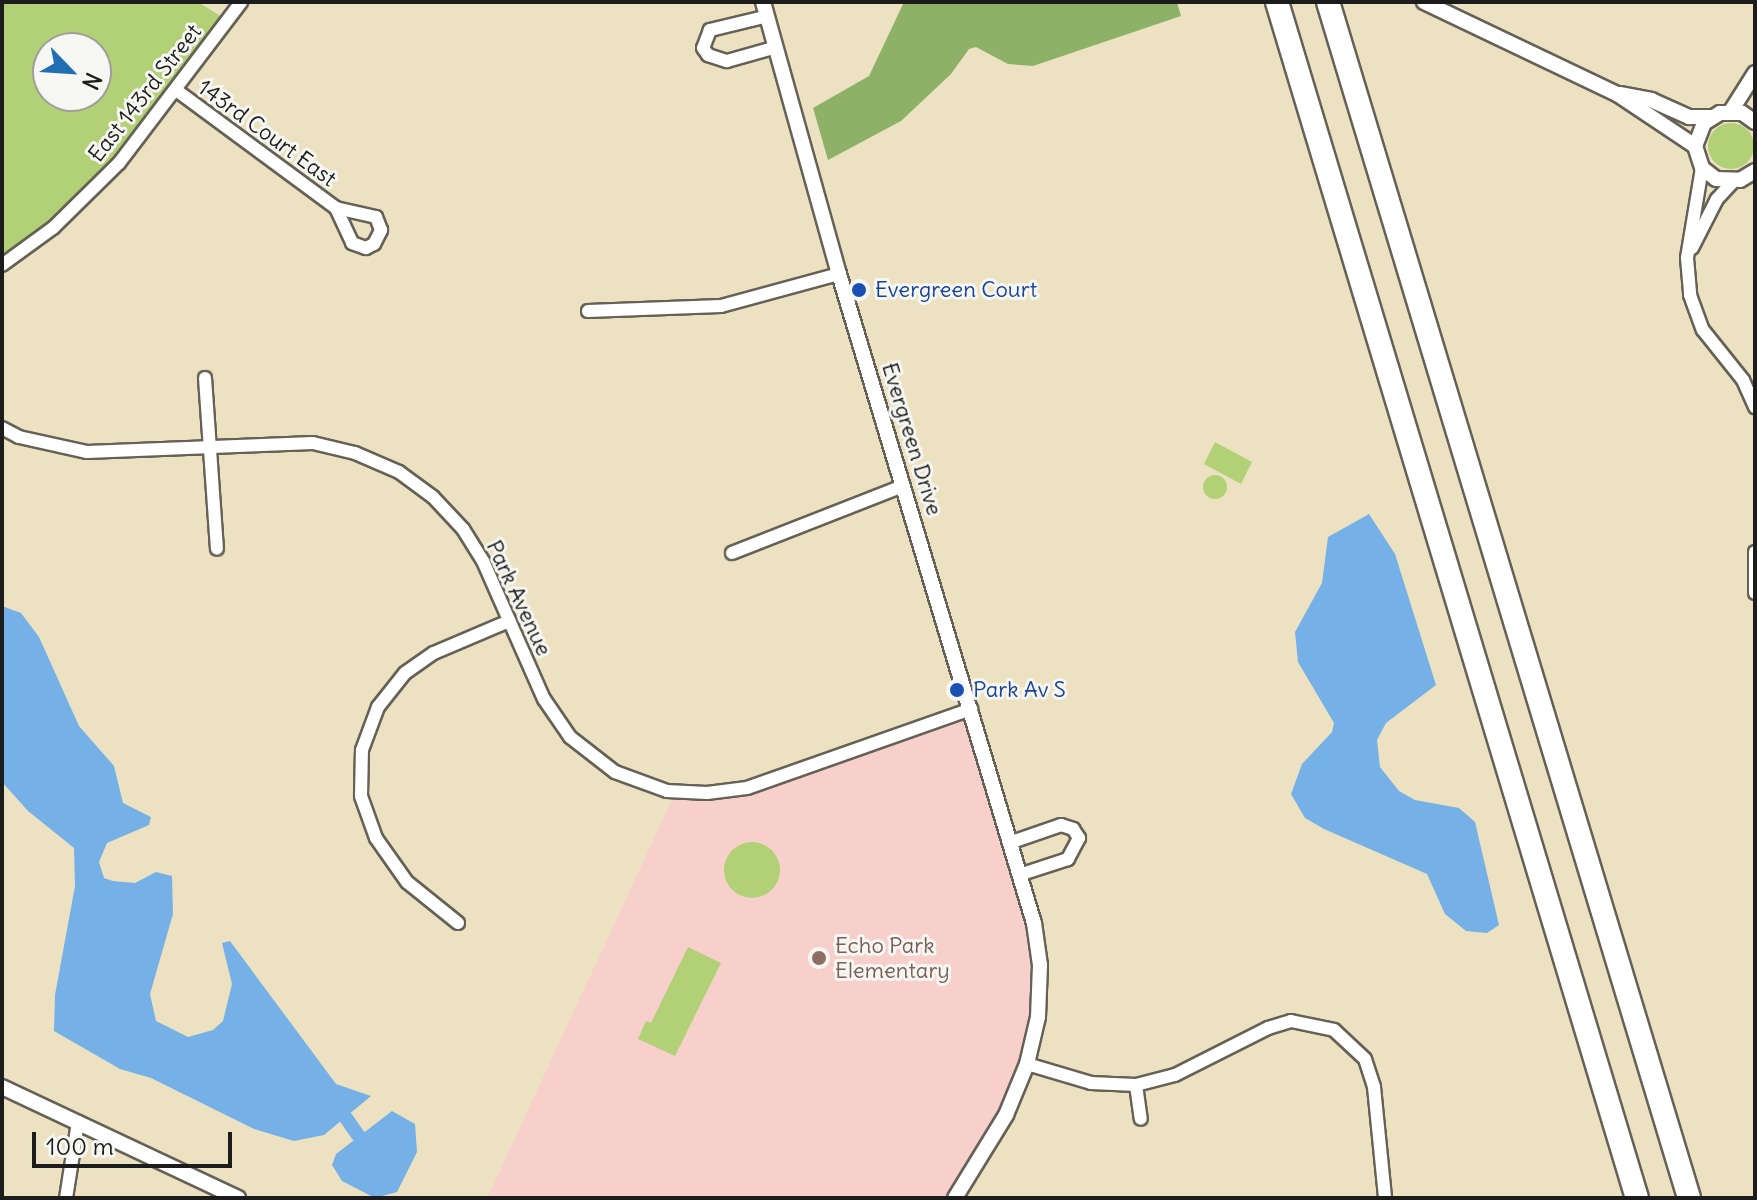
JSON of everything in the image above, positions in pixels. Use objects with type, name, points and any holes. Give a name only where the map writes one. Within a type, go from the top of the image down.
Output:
[{"type":"highway","points":[[1277,2],[1637,1198]]},
{"type":"highway","points":[[1328,2],[1689,1198]]},
{"type":"street","name":"East 143rd Street","points":[[2,265],[53,228],[119,163],[241,2]]},
{"type":"street","points":[[1424,2],[1617,94],[1643,115],[1683,133],[1695,146],[1702,168],[1687,258],[1690,295],[1703,330],[1743,380],[1755,407]]},
{"type":"street","name":"Evergreen Drive","points":[[773,48],[727,61],[708,55],[703,48],[710,30],[764,9],[839,274],[1022,874],[1040,965],[1038,1017],[1027,1064],[1006,1115],[955,1198]]},
{"type":"street","points":[[1731,111],[1755,73]]},
{"type":"street","name":"143rd Court East","points":[[176,90],[336,208]]},
{"type":"street","points":[[1617,94],[1651,100],[1689,117],[1710,117],[1731,111],[1755,122]]},
{"type":"street","points":[[1695,146],[1710,117]]},
{"type":"street","points":[[1702,168],[1716,179],[1733,182]]},
{"type":"street","points":[[1687,258],[1717,199],[1733,182],[1754,173]]},
{"type":"street","points":[[588,311],[721,306],[839,274]]},
{"type":"street","points":[[205,378],[217,549]]},
{"type":"street","name":"Park Avenue","points":[[2,428],[19,437],[87,452],[210,444],[313,443],[355,453],[399,472],[433,497],[463,529],[544,699],[570,737],[615,772],[667,791],[707,793],[747,788],[971,709]]},
{"type":"street","points":[[732,553],[903,486]]},
{"type":"street","points":[[1755,552],[1755,593]]},
{"type":"street","points":[[458,923],[407,882],[376,838],[361,796],[362,750],[378,707],[405,673],[434,653],[509,621]]},
{"type":"street","points":[[1012,842],[1061,825],[1073,829],[1079,838],[1068,859],[1022,874]]},
{"type":"street","points":[[1027,1064],[1091,1083],[1136,1085],[1175,1075],[1280,1024],[1314,1022],[1334,1030],[1365,1059],[1374,1087],[1385,1198]]},
{"type":"street","points":[[1136,1085],[1141,1119]]},
{"type":"street","points":[[2,1087],[238,1198]]},
{"type":"street","points":[[66,1198],[78,1122]]},
{"type":"shaded area","name":"Echo Park Elementary","points":[[971,709],[1040,965],[1027,1064],[955,1198],[487,1198],[676,791],[747,788]]},
{"type":"green space","points":[[2,2],[198,2],[227,20],[119,163],[7,262],[2,254]]},
{"type":"green space","points":[[904,2],[1177,2],[1181,16],[1033,66],[1008,64],[976,47],[969,49],[951,74],[901,121],[828,160],[813,108],[869,76]]},
{"type":"green space","points":[[1731,123],[1747,130],[1754,146],[1747,162],[1731,169],[1715,162],[1708,146],[1715,130]]},
{"type":"green space","points":[[1215,442],[1252,462],[1241,484],[1204,464]]},
{"type":"green space","points":[[1215,475],[1223,479],[1227,487],[1223,495],[1215,499],[1207,495],[1203,487],[1207,479]]},
{"type":"green space","points":[[752,842],[772,850],[780,870],[772,890],[752,898],[732,890],[724,870],[732,850]]},
{"type":"green space","points":[[688,947],[721,963],[675,1056],[638,1039],[646,1021],[651,1023]]},
{"type":"water","points":[[1369,514],[1395,554],[1436,685],[1386,723],[1377,740],[1380,767],[1399,791],[1415,800],[1459,808],[1475,822],[1499,925],[1487,933],[1466,931],[1445,914],[1427,874],[1305,818],[1291,794],[1302,764],[1332,732],[1334,723],[1298,662],[1295,632],[1322,583],[1328,537]]},
{"type":"water","points":[[2,606],[21,613],[39,637],[79,726],[114,766],[123,803],[151,817],[149,825],[107,843],[99,862],[104,878],[113,881],[135,883],[156,872],[172,876],[173,914],[150,994],[156,1021],[188,1037],[213,1030],[223,1021],[232,984],[222,943],[230,941],[336,1084],[371,1096],[324,1135],[294,1141],[254,1129],[151,1078],[120,1069],[54,1031],[55,995],[75,886],[74,848],[28,811],[2,782]]},
{"type":"water","points":[[392,1111],[415,1124],[417,1152],[397,1192],[375,1198],[342,1181],[332,1165],[336,1154]]},
{"type":"waterway","points":[[346,1118],[358,1135]]},
{"type":"place","name":"Evergreen Court","points":[[859,290]]},
{"type":"place","name":"Park Av S","points":[[957,690]]},
{"type":"place","name":"Echo Park Elementary","points":[[819,958]]}]
